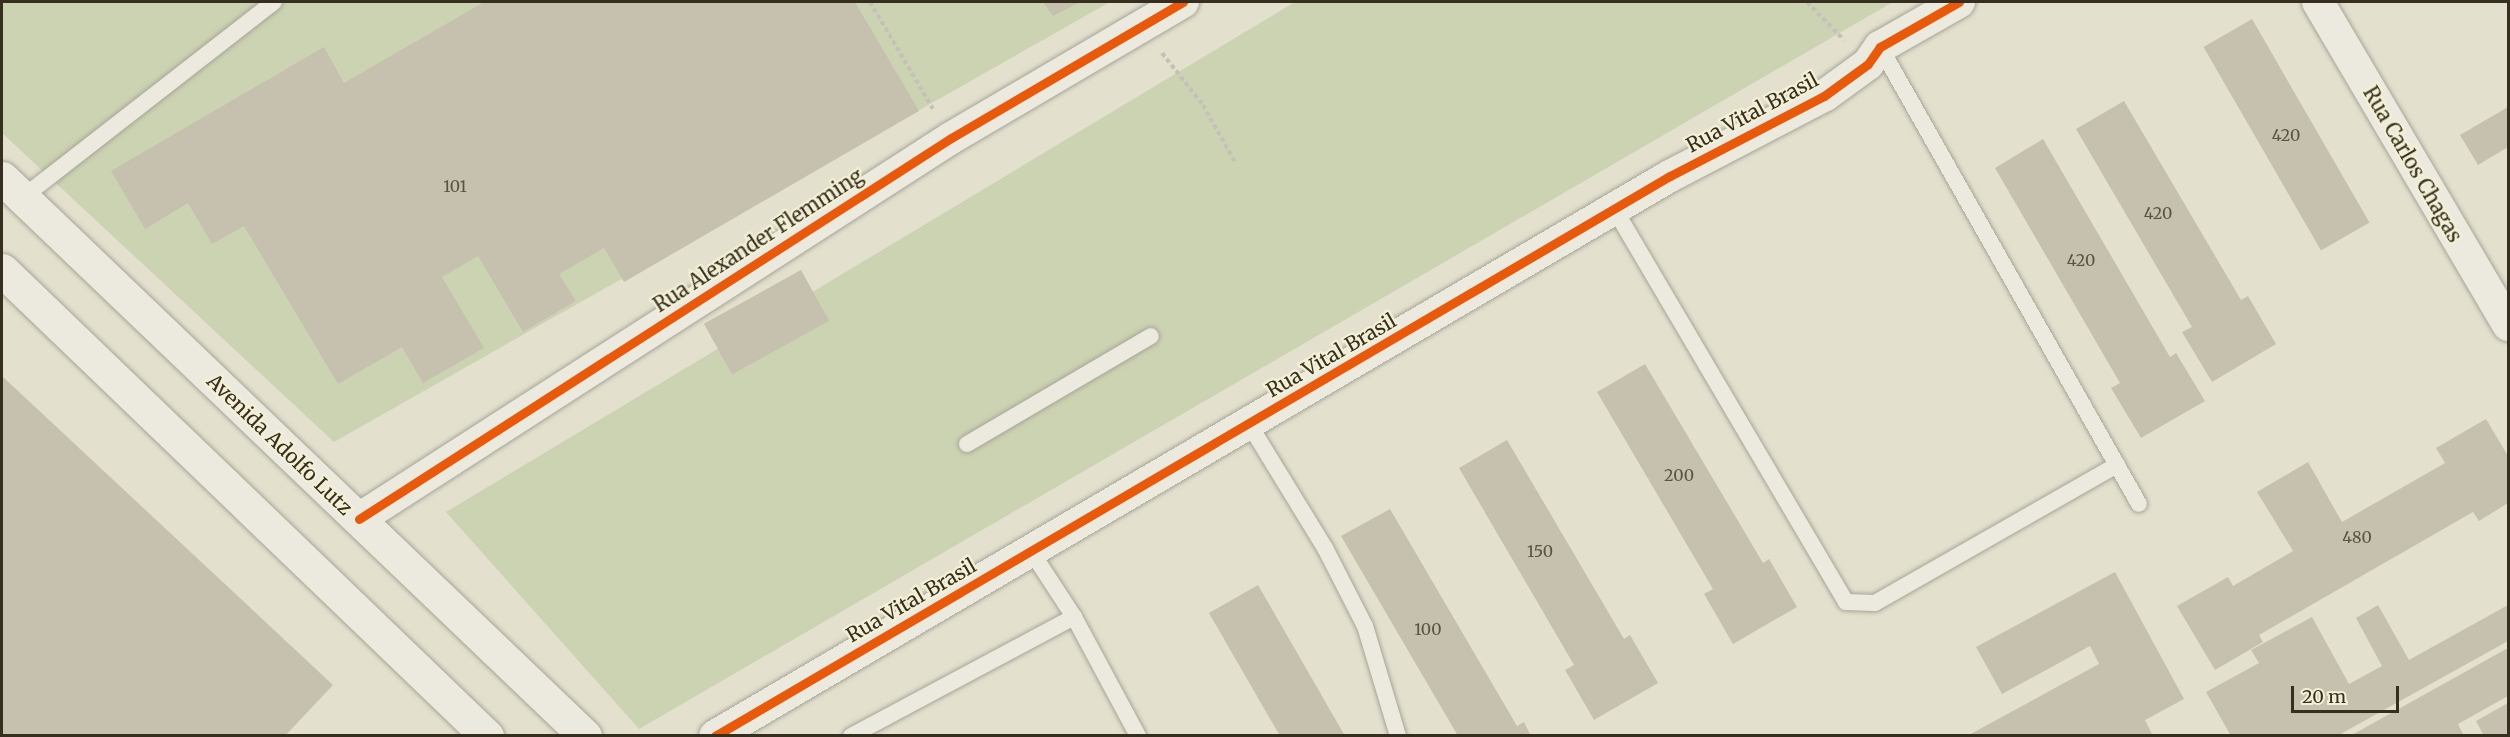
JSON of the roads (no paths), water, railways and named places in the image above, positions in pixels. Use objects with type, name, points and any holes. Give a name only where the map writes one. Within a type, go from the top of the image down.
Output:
[{"type":"main road","name":"Avenida Adolfo Lutz","points":[[12,188],[585,735]]},
{"type":"main road","points":[[2,270],[487,735]]},
{"type":"street","name":"Rua Alexander Flemming","points":[[359,519],[951,138],[1183,2]]},
{"type":"street","name":"Rua Vital Brasil","points":[[715,735],[1615,210],[1824,96],[1874,55],[1959,2]]},
{"type":"street","name":"Rua Carlos Chagas","points":[[2318,2],[2503,306]]},
{"type":"lane","points":[[12,188],[274,2]]},
{"type":"lane","points":[[1874,55],[2139,504]]},
{"type":"lane","points":[[1615,210],[1846,602],[1875,603],[2117,465]]},
{"type":"lane","points":[[967,444],[1151,336]]},
{"type":"lane","points":[[1249,424],[1325,548],[1365,627],[1398,735]]},
{"type":"lane","points":[[1031,552],[1074,617],[1138,735]]},
{"type":"lane","points":[[851,735],[1074,617]]}]
